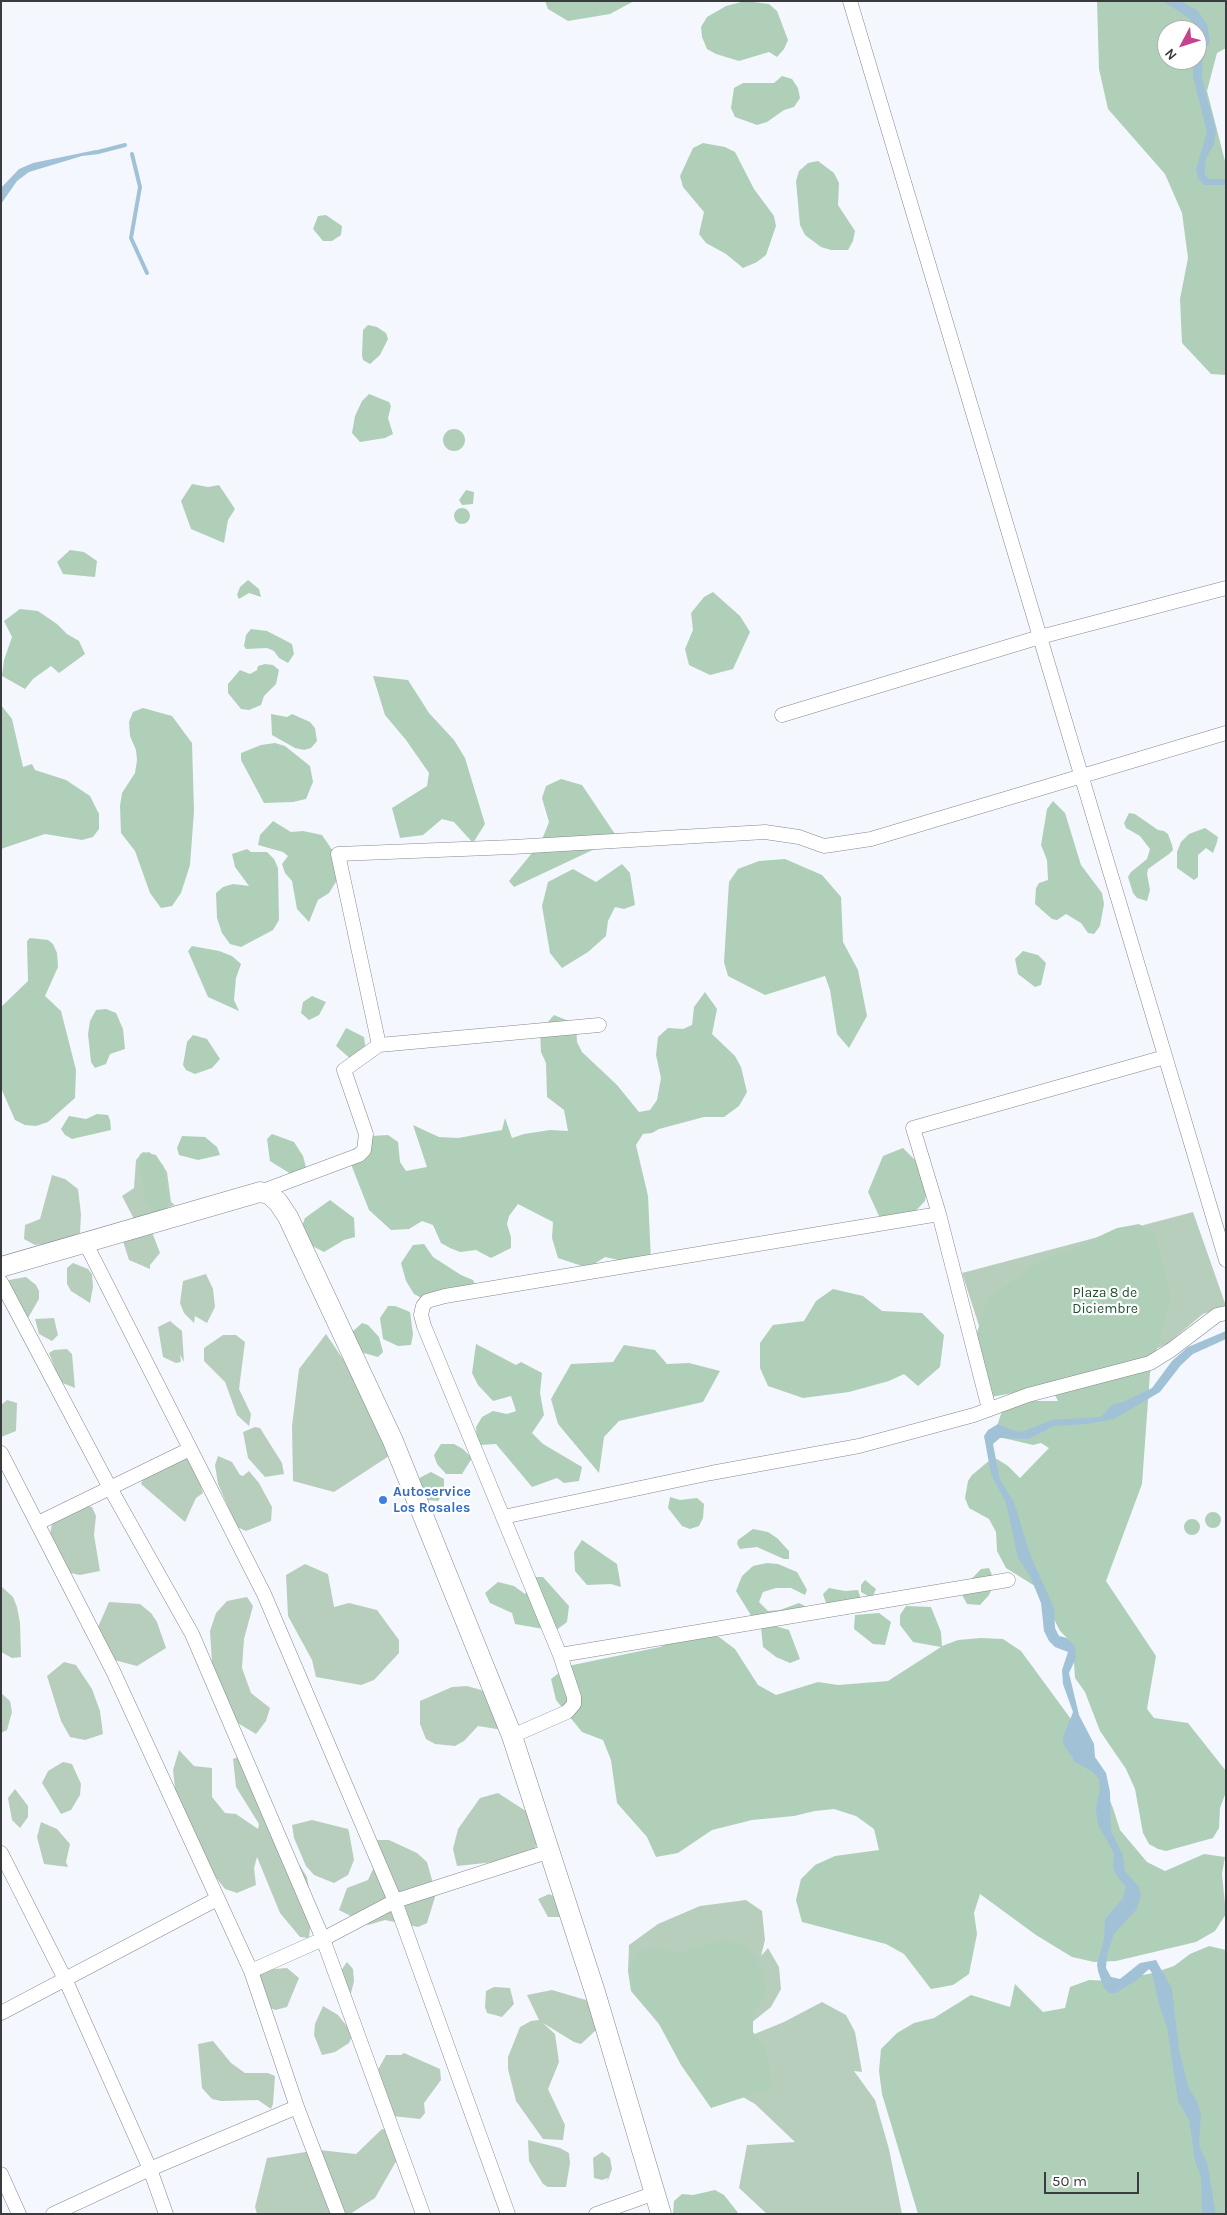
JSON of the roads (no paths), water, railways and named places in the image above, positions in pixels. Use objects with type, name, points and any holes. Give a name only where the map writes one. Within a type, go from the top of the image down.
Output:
[{"type":"main road","points":[[3,1266],[260,1192],[276,1199],[288,1217],[389,1432],[512,1736],[550,1851],[661,2214]]},
{"type":"street","points":[[850,1],[1226,1260]]},
{"type":"street","points":[[782,715],[1040,638],[1226,588]]},
{"type":"street","points":[[379,1045],[338,854],[513,847],[765,832],[799,837],[824,846],[871,839],[1226,733]]},
{"type":"street","points":[[260,1192],[359,1155],[364,1150],[366,1134],[344,1070],[379,1045],[598,1025]]},
{"type":"street","points":[[989,1409],[939,1214],[913,1128],[1050,1087],[1165,1057]]},
{"type":"street","points":[[512,1736],[572,1709],[574,1697],[560,1655],[424,1326],[421,1315],[422,1306],[427,1301],[445,1296],[939,1214]]},
{"type":"street","points":[[85,1242],[264,1594],[395,1901],[508,2214]]},
{"type":"street","points":[[3,1266],[110,1488],[192,1634],[323,1939],[423,2214]]},
{"type":"street","points":[[503,1517],[711,1473],[859,1446],[989,1409],[1028,1395],[1150,1363],[1217,1315],[1226,1313]]},
{"type":"street","points":[[38,1523],[190,1449]]},
{"type":"street","points":[[1,1453],[113,1671],[251,1971],[296,2107],[338,2214]]},
{"type":"street","points":[[560,1655],[1008,1580]]},
{"type":"street","points":[[251,1971],[323,1939],[395,1901],[550,1851]]},
{"type":"street","points":[[1,1853],[66,1981],[150,2169],[166,2214]]},
{"type":"street","points":[[1,2013],[66,1981],[217,1899]]},
{"type":"street","points":[[53,2214],[150,2169],[296,2107]]},
{"type":"street","points":[[1,2174],[19,2214]]},
{"type":"street","points":[[596,2214],[655,2192]]},
{"type":"water","points":[[1163,1],[1180,1],[1197,10],[1204,20],[1190,19]]},
{"type":"water","points":[[1207,24],[1210,41],[1207,47]]},
{"type":"water","points":[[1193,70],[1202,70],[1202,79],[1216,130],[1214,145],[1206,158],[1205,175],[1209,179],[1226,179],[1226,185],[1204,185],[1198,178],[1196,169],[1207,132],[1193,77]]},
{"type":"water","points":[[96,150],[102,151],[99,154],[82,156],[29,172],[17,181],[1,204],[1,188],[19,169],[33,163]]},
{"type":"water","points":[[1226,1331],[1226,1339],[1193,1354],[1181,1365],[1160,1392],[1114,1419],[1088,1424],[1054,1426],[1029,1439],[1000,1438],[993,1444],[1000,1480],[1014,1502],[1031,1557],[1054,1608],[1055,1628],[1059,1636],[1067,1638],[1075,1646],[1076,1658],[1069,1673],[1079,1715],[1094,1744],[1095,1757],[1106,1773],[1110,1792],[1111,1831],[1123,1855],[1125,1871],[1139,1887],[1141,1896],[1136,1910],[1114,1934],[1107,1955],[1106,1968],[1111,1977],[1120,1979],[1140,1963],[1156,1960],[1172,1989],[1179,2050],[1189,2089],[1197,2101],[1201,2114],[1199,2146],[1207,2162],[1216,2214],[1202,2214],[1201,2176],[1195,2161],[1189,2120],[1178,2101],[1167,2027],[1159,2005],[1152,1973],[1149,1969],[1137,1980],[1116,1993],[1109,1993],[1103,1986],[1098,1971],[1097,1964],[1104,1939],[1105,1919],[1123,1898],[1126,1887],[1117,1876],[1113,1867],[1114,1853],[1098,1825],[1096,1810],[1100,1787],[1099,1779],[1093,1772],[1075,1762],[1063,1743],[1063,1737],[1073,1712],[1063,1684],[1062,1670],[1068,1652],[1055,1647],[1049,1641],[1044,1631],[1041,1603],[1030,1576],[1018,1558],[1006,1503],[991,1474],[984,1436],[988,1430],[998,1424],[1022,1432],[1051,1420],[1101,1417],[1113,1404],[1123,1402],[1152,1388],[1172,1361],[1188,1347]]},
{"type":"waterway","points":[[98,152],[125,145]]},
{"type":"waterway","points":[[132,154],[140,187],[131,238],[147,273]]},
{"type":"place","name":"Autoservice Los Rosales","points":[[383,1500]]},
{"type":"park label","name":"Plaza 8 de Diciembre","points":[[1105,1302]]}]
